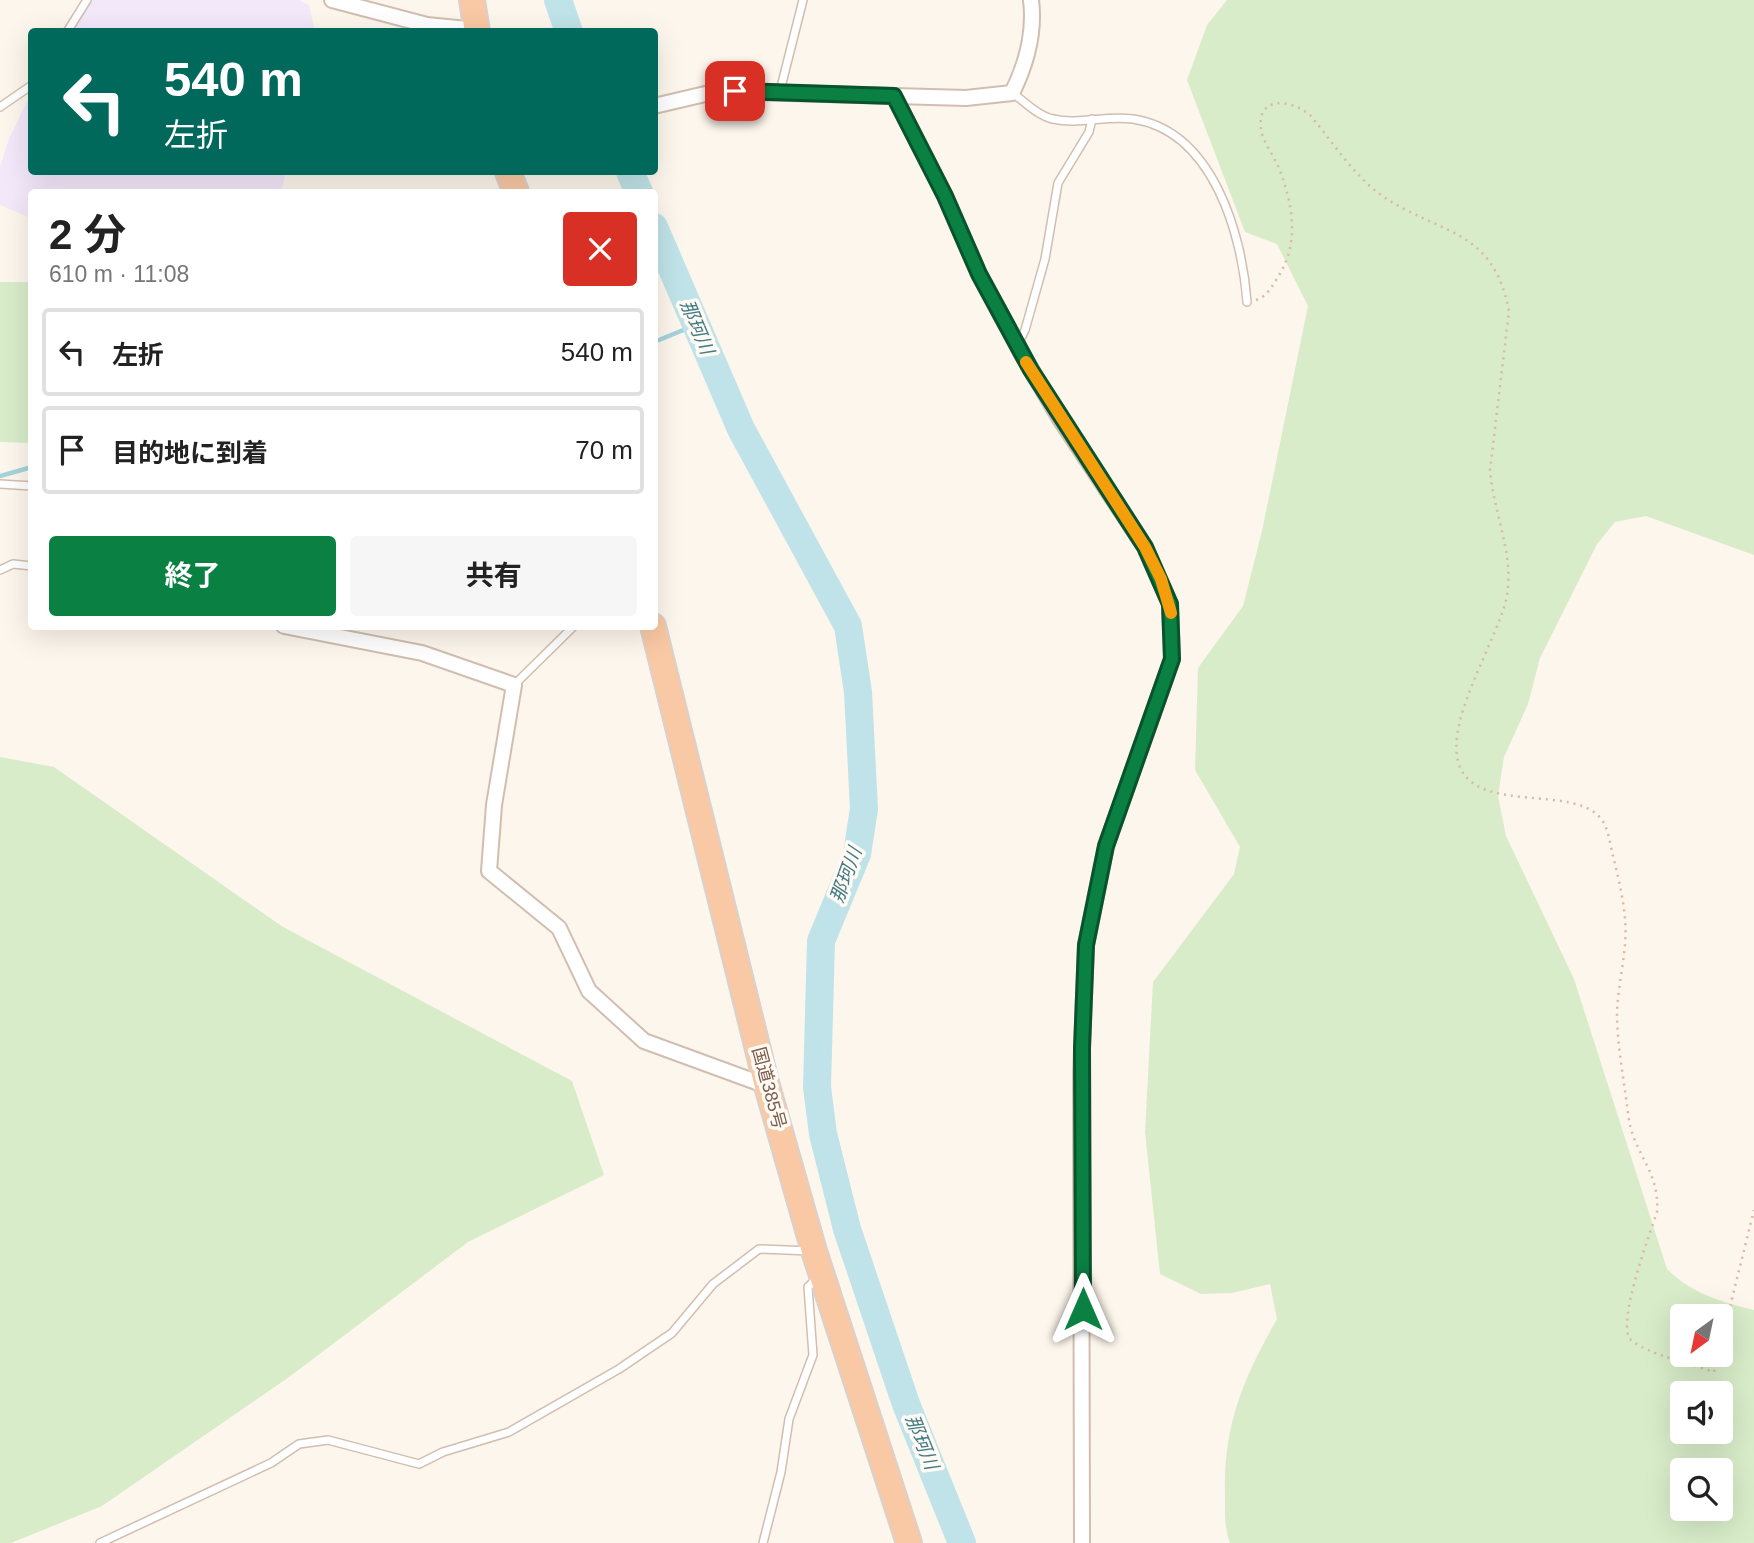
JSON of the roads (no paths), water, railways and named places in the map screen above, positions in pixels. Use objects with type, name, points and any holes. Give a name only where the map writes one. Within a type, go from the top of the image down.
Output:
[{"type":"highway","points":[[465,28],[472,0]]},
{"type":"highway","name":"国道385号","points":[[654,630],[767,1086],[818,1262],[909,1543]]},
{"type":"street","points":[[332,0],[427,28]]},
{"type":"street","points":[[660,103],[718,91],[990,97],[1012,93],[1024,70],[1030,37],[1031,0]]},
{"type":"street","points":[[894,96],[945,196],[979,274],[1017,345],[1060,419],[1145,547],[1170,604],[1172,659],[1165,686],[1106,846],[1086,945],[1081,1074],[1082,1543]]},
{"type":"street","points":[[304,630],[422,653],[514,685],[494,805],[489,871],[559,928],[589,991],[644,1041],[767,1086]]},
{"type":"lane","points":[[70,28],[87,0]]},
{"type":"lane","points":[[780,91],[803,0]]},
{"type":"lane","points":[[0,107],[28,88]]},
{"type":"lane","points":[[1012,93],[1051,119],[1132,119],[1151,123],[1176,138],[1197,158],[1214,181],[1228,212],[1245,270],[1247,302]]},
{"type":"lane","points":[[1017,345],[1026,330],[1042,272],[1058,183],[1089,132],[1092,119]]},
{"type":"lane","points":[[0,484],[28,486]]},
{"type":"lane","points":[[0,570],[13,564],[28,566]]},
{"type":"lane","points":[[514,685],[570,630]]},
{"type":"lane","points":[[100,1543],[271,1463],[299,1444],[328,1440],[419,1464],[443,1452],[509,1432],[571,1399],[673,1333],[713,1284],[759,1249],[818,1262],[808,1287],[813,1323],[813,1354],[789,1419],[763,1543]]},
{"type":"waterway","name":"那珂川","points":[[558,0],[568,28]]},
{"type":"waterway","name":"那珂川","points":[[631,175],[638,189]]},
{"type":"waterway","name":"那珂川","points":[[658,236],[741,429],[848,626],[858,692],[864,809],[857,854],[821,941],[817,1087],[823,1134],[847,1229],[906,1404],[962,1543]]},
{"type":"waterway","points":[[658,340],[698,324]]},
{"type":"waterway","points":[[0,476],[28,468]]}]
